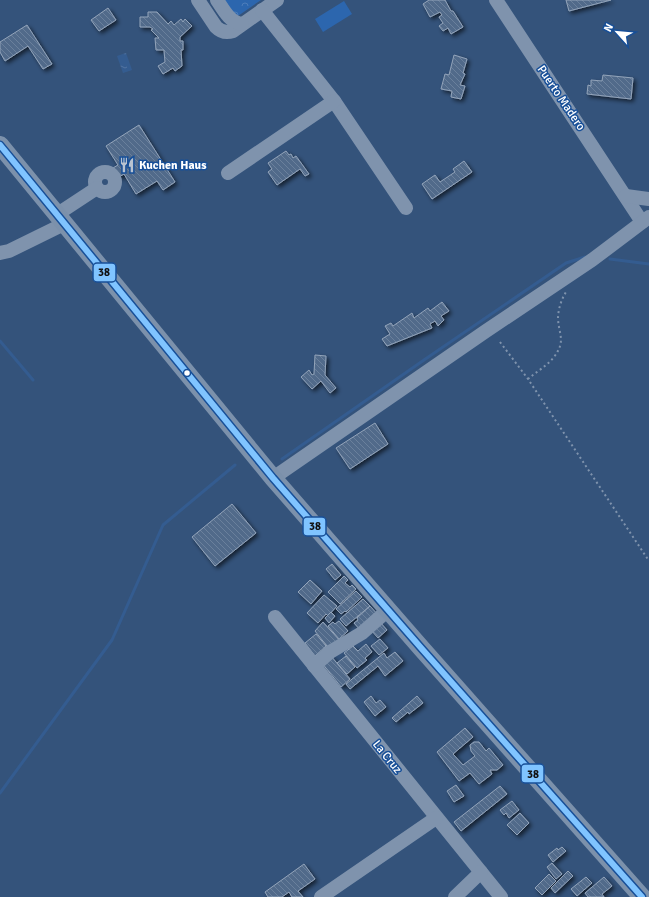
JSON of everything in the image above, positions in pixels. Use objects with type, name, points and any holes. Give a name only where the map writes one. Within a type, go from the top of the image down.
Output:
[{"type":"main road","points":[[0,145],[273,478],[642,897]]},
{"type":"street","points":[[198,0],[216,27],[222,31],[230,32],[278,0]]},
{"type":"street","points":[[217,0],[233,21],[238,24],[242,24]]},
{"type":"street","name":"Puerto Madero","points":[[496,0],[626,196],[646,220]]},
{"type":"street","points":[[262,10],[334,101],[406,208]]},
{"type":"street","points":[[228,173],[334,101]]},
{"type":"street","points":[[3,255],[60,220],[97,188]]},
{"type":"street","points":[[626,196],[649,199]]},
{"type":"street","points":[[273,478],[592,260],[646,220]]},
{"type":"street","points":[[314,666],[330,652],[362,633],[388,610]]},
{"type":"street","name":"La Cruz","points":[[275,617],[501,897]]},
{"type":"street","points":[[321,897],[436,818]]},
{"type":"street","points":[[455,897],[481,872]]},
{"type":"path","points":[[528,379],[549,363],[560,348],[562,336],[559,314],[562,301],[568,289]]},
{"type":"path","points":[[500,342],[528,379],[649,561]]},
{"type":"green space","points":[[222,0],[261,0],[235,18]]},
{"type":"green space","points":[[344,1],[352,14],[323,32],[315,19]]},
{"type":"water","points":[[126,53],[132,70],[123,73],[117,56]]},
{"type":"building","points":[[429,0],[445,0],[463,27],[451,34],[448,28],[443,31],[439,26],[443,23],[439,17],[442,15],[440,12],[430,17],[423,4]]},
{"type":"building","points":[[566,0],[611,0],[569,11]]},
{"type":"building","points":[[108,8],[116,20],[99,31],[91,20]]},
{"type":"building","points":[[148,12],[157,12],[168,24],[171,21],[174,25],[181,19],[183,22],[185,19],[192,26],[180,37],[180,41],[183,41],[183,50],[181,50],[182,66],[175,71],[173,68],[163,74],[158,66],[165,62],[164,50],[156,50],[155,38],[159,38],[150,27],[140,27],[140,17],[148,17]]},
{"type":"building","points":[[27,25],[52,64],[43,69],[28,46],[5,61],[0,52],[0,42]]},
{"type":"building","points":[[454,55],[467,59],[463,73],[465,74],[460,85],[465,86],[461,99],[451,97],[452,91],[441,89],[445,74],[449,75]]},
{"type":"building","points":[[603,75],[633,78],[631,99],[587,94],[588,85],[591,86],[591,80],[602,81]]},
{"type":"building","points":[[139,125],[175,182],[163,190],[157,181],[136,194],[124,174],[119,177],[113,168],[118,165],[106,146]]},
{"type":"building","points":[[286,151],[289,155],[291,154],[293,158],[296,156],[309,174],[305,176],[300,169],[277,185],[268,172],[272,169],[268,163]]},
{"type":"building","points":[[464,161],[472,172],[432,199],[422,184],[435,175],[440,182],[455,172],[453,169]]},
{"type":"building","points":[[442,302],[449,311],[441,316],[444,320],[438,326],[435,321],[430,324],[432,328],[387,346],[382,339],[390,334],[385,326],[391,323],[393,326],[412,313],[414,318],[428,308],[430,311]]},
{"type":"building","points":[[315,355],[326,356],[325,375],[336,388],[330,393],[321,381],[312,389],[301,377],[309,370],[312,375],[314,374]]},
{"type":"building","points":[[375,423],[388,444],[350,469],[336,448]]},
{"type":"building","points":[[232,504],[256,533],[215,566],[192,537]]},
{"type":"building","points":[[332,564],[341,575],[335,580],[326,569]]},
{"type":"building","points":[[344,576],[348,580],[345,583],[350,587],[352,585],[356,589],[340,604],[328,592]]},
{"type":"building","points":[[310,580],[322,591],[311,604],[298,592]]},
{"type":"building","points":[[356,591],[362,597],[346,612],[345,611],[341,614],[336,609]]},
{"type":"building","points":[[324,595],[337,606],[328,616],[326,614],[318,623],[307,613]]},
{"type":"building","points":[[363,599],[370,606],[346,626],[340,619]]},
{"type":"building","points":[[370,606],[379,616],[361,631],[354,623],[358,620],[357,618]]},
{"type":"building","points":[[331,612],[335,616],[329,623],[325,618]]},
{"type":"building","points":[[339,621],[348,631],[339,639],[328,626],[333,622],[335,624]]},
{"type":"building","points":[[323,622],[341,642],[330,650],[315,631]]},
{"type":"building","points":[[380,622],[387,630],[378,638],[371,630]]},
{"type":"building","points":[[316,634],[326,646],[315,656],[305,643]]},
{"type":"building","points":[[380,639],[388,648],[379,655],[371,646]]},
{"type":"building","points":[[366,644],[372,652],[365,658],[367,660],[357,668],[344,653],[353,646],[358,651]]},
{"type":"building","points":[[395,652],[403,661],[385,676],[378,666],[350,689],[346,684],[384,653],[387,658]]},
{"type":"building","points":[[331,656],[350,679],[341,687],[322,663]]},
{"type":"building","points":[[346,656],[355,667],[347,674],[337,663]]},
{"type":"building","points":[[371,696],[376,703],[380,700],[386,707],[375,716],[364,702]]},
{"type":"building","points":[[417,696],[423,703],[409,714],[408,712],[396,722],[392,718]]},
{"type":"building","points":[[465,728],[473,737],[453,754],[463,765],[475,756],[471,751],[470,745],[474,742],[479,742],[486,751],[489,748],[503,765],[497,770],[490,770],[492,774],[479,784],[470,773],[459,781],[437,752]]},
{"type":"building","points":[[456,785],[464,796],[454,802],[447,791]]},
{"type":"building","points":[[500,786],[507,794],[461,831],[454,822]]},
{"type":"building","points":[[512,801],[519,810],[509,818],[506,813],[504,815],[500,810]]},
{"type":"building","points":[[520,813],[529,823],[517,835],[507,825]]},
{"type":"building","points":[[562,847],[566,851],[553,862],[548,855],[557,848],[558,850]]},
{"type":"building","points":[[552,863],[562,874],[556,879],[547,867]]},
{"type":"building","points":[[304,864],[315,879],[298,891],[303,897],[292,897],[289,892],[282,897],[268,897],[265,892]]},
{"type":"building","points":[[568,871],[573,876],[555,893],[551,888]]},
{"type":"building","points":[[549,874],[556,881],[542,895],[535,888]]},
{"type":"building","points":[[586,877],[592,883],[577,896],[571,889]]},
{"type":"building","points":[[604,877],[612,886],[602,894],[604,897],[588,897],[585,893]]},
{"type":"waterway","points":[[282,459],[566,263],[585,257]]},
{"type":"waterway","points":[[610,259],[649,264]]},
{"type":"waterway","points":[[0,341],[33,380]]},
{"type":"waterway","points":[[0,793],[112,640],[163,525],[235,465]]},
{"type":"transit line","name":"38","points":[[0,145],[273,478],[642,897]]},
{"type":"place","name":"Kuchen Haus","points":[[127,165]]}]
